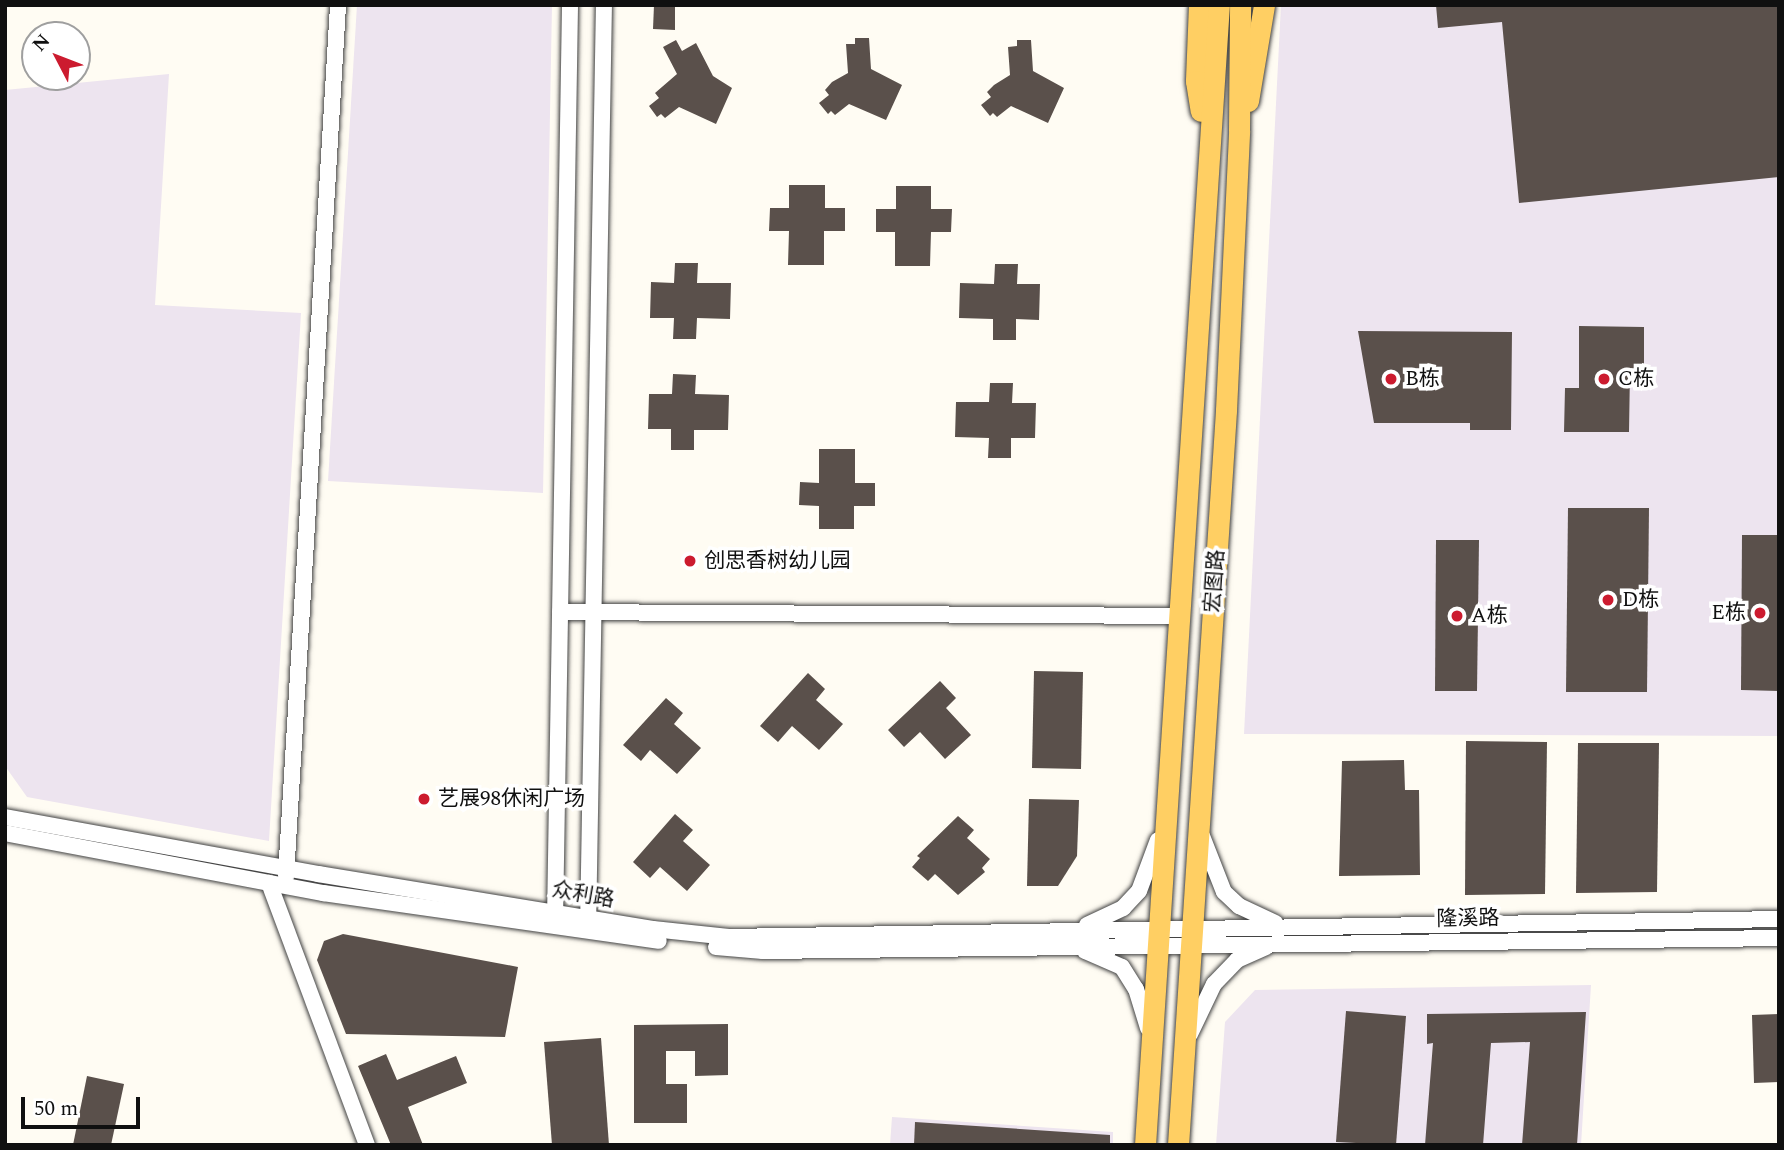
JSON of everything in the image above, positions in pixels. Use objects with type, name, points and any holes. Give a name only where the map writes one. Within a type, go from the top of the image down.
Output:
[{"type":"main road","points":[[1199,5],[1196,81],[1206,148]]},
{"type":"main road","points":[[1239,130],[1251,89],[1264,5]]},
{"type":"main road","name":"宏图路","points":[[1178,1145],[1239,130],[1240,11]]},
{"type":"main road","name":"宏图路","points":[[1145,1145],[1206,148],[1218,13]]},
{"type":"street","points":[[338,5],[287,868],[277,884],[366,1145]]},
{"type":"street","points":[[555,919],[570,5]]},
{"type":"street","points":[[588,924],[604,5]]},
{"type":"street","points":[[560,612],[1178,617]]},
{"type":"street","points":[[1068,938],[1105,919],[1139,891],[1166,814]]},
{"type":"street","name":"众利路","points":[[5,817],[555,919]]},
{"type":"street","points":[[1185,1049],[1198,1012],[1214,984],[1237,960],[1284,934],[1239,906],[1224,892],[1204,847],[1199,821]]},
{"type":"street","name":"众利路","points":[[5,832],[277,884],[555,919],[763,951],[1159,936]]},
{"type":"street","name":"隆溪路","points":[[1159,936],[1779,919]]},
{"type":"street","name":"隆溪路","points":[[1284,934],[1779,937]]},
{"type":"street","points":[[1068,938],[1122,967],[1144,1012],[1152,1049]]},
{"type":"shaded area","points":[[357,5],[552,5],[543,493],[328,481]]},
{"type":"shaded area","points":[[1281,5],[1779,5],[1779,736],[1244,734]]},
{"type":"shaded area","points":[[169,74],[155,305],[301,313],[269,841],[27,797],[5,766],[5,90],[91,91],[91,82]]},
{"type":"shaded area","points":[[1591,985],[1581,1145],[1216,1145],[1225,1022],[1255,990]]},
{"type":"shaded area","points":[[892,1117],[1113,1132],[1113,1145],[890,1145]]},
{"type":"building","points":[[654,5],[675,5],[675,30],[653,29]]},
{"type":"building","points":[[1436,5],[1779,5],[1779,177],[1519,203],[1502,22],[1438,28]]},
{"type":"building","points":[[855,38],[869,38],[871,69],[902,85],[886,120],[849,104],[835,115],[831,111],[828,114],[819,103],[829,95],[825,90],[832,82],[848,73],[846,44],[855,44]]},
{"type":"building","points":[[676,40],[682,51],[696,43],[713,76],[732,88],[716,124],[679,107],[665,118],[661,114],[657,117],[649,106],[659,98],[655,93],[677,74],[663,47]]},
{"type":"building","points":[[1017,40],[1031,40],[1033,71],[1064,88],[1048,123],[1011,106],[997,117],[993,113],[990,116],[981,105],[991,97],[987,92],[1010,75],[1008,47],[1017,46]]},
{"type":"building","points":[[789,185],[825,185],[825,208],[845,208],[845,231],[824,231],[824,265],[788,265],[789,231],[769,231],[770,208],[789,208]]},
{"type":"building","points":[[896,186],[931,186],[931,209],[952,209],[951,232],[931,232],[930,266],[895,266],[895,232],[876,232],[876,209],[896,209]]},
{"type":"building","points":[[675,263],[698,263],[697,283],[731,283],[730,319],[697,318],[696,339],[673,339],[674,318],[650,318],[651,282],[674,283]]},
{"type":"building","points":[[995,264],[1018,264],[1017,284],[1040,284],[1039,320],[1016,319],[1016,340],[993,340],[993,319],[959,318],[960,283],[994,284]]},
{"type":"building","name":"C栋","points":[[1579,326],[1644,327],[1644,371],[1630,371],[1629,432],[1564,432],[1565,388],[1579,388]]},
{"type":"building","name":"B栋","points":[[1358,331],[1512,332],[1511,430],[1470,430],[1470,423],[1374,423]]},
{"type":"building","points":[[673,374],[696,375],[695,394],[729,395],[728,430],[694,430],[694,450],[671,450],[671,429],[648,429],[649,394],[672,394]]},
{"type":"building","points":[[990,383],[1013,383],[1012,403],[1036,403],[1035,438],[1011,438],[1011,458],[988,458],[989,438],[955,437],[956,402],[989,402]]},
{"type":"building","points":[[819,449],[855,449],[855,483],[875,483],[875,506],[854,506],[854,529],[819,529],[819,506],[799,505],[800,482],[819,483]]},
{"type":"building","name":"D栋","points":[[1568,508],[1649,508],[1647,692],[1566,692]]},
{"type":"building","name":"E栋","points":[[1742,535],[1779,535],[1779,691],[1741,690]]},
{"type":"building","name":"A栋","points":[[1436,540],[1479,540],[1477,691],[1435,691]]},
{"type":"building","points":[[1034,671],[1083,672],[1081,769],[1032,768]]},
{"type":"building","points":[[808,673],[825,689],[816,700],[843,724],[819,750],[792,726],[778,742],[760,726]]},
{"type":"building","points":[[940,681],[956,698],[946,708],[971,735],[945,759],[920,732],[904,747],[888,730]]},
{"type":"building","points":[[666,698],[683,713],[674,724],[701,748],[677,774],[650,750],[641,761],[623,745]]},
{"type":"building","points":[[1466,741],[1547,742],[1545,894],[1465,895]]},
{"type":"building","points":[[1578,743],[1659,743],[1657,892],[1576,893]]},
{"type":"building","points":[[1404,760],[1405,790],[1419,790],[1420,875],[1339,876],[1342,761]]},
{"type":"building","points":[[1029,799],[1079,800],[1077,856],[1058,886],[1027,886]]},
{"type":"building","points":[[675,814],[693,830],[683,841],[710,865],[687,891],[660,867],[650,878],[633,862]]},
{"type":"building","points":[[958,816],[974,830],[967,838],[990,859],[982,868],[985,872],[958,895],[935,874],[928,881],[912,867],[920,858],[917,856]]},
{"type":"building","points":[[343,934],[518,967],[505,1037],[346,1034],[317,960],[324,941]]},
{"type":"building","points":[[1346,1011],[1406,1016],[1396,1145],[1336,1142]]},
{"type":"building","points":[[1586,1012],[1577,1145],[1522,1145],[1530,1042],[1491,1043],[1483,1145],[1425,1145],[1433,1043],[1427,1044],[1427,1014]]},
{"type":"building","points":[[1779,1014],[1779,1082],[1754,1083],[1752,1015]]},
{"type":"building","points":[[728,1024],[728,1075],[695,1076],[695,1051],[666,1051],[666,1084],[687,1084],[687,1123],[634,1123],[634,1025]]},
{"type":"building","points":[[601,1038],[609,1145],[552,1145],[544,1042]]},
{"type":"building","points":[[386,1054],[397,1080],[456,1056],[467,1083],[408,1107],[423,1145],[391,1145],[358,1066]]},
{"type":"building","points":[[87,1076],[124,1084],[111,1145],[73,1145]]},
{"type":"building","points":[[915,1122],[1110,1135],[1110,1145],[914,1145]]},
{"type":"place","name":"B栋","points":[[1391,379]]},
{"type":"place","name":"C栋","points":[[1604,379]]},
{"type":"place","name":"创思香树幼儿园","points":[[690,561]]},
{"type":"place","name":"D栋","points":[[1608,600]]},
{"type":"place","name":"E栋","points":[[1760,613]]},
{"type":"place","name":"A栋","points":[[1457,616]]},
{"type":"place","name":"艺展98休闲广场","points":[[424,799]]}]
